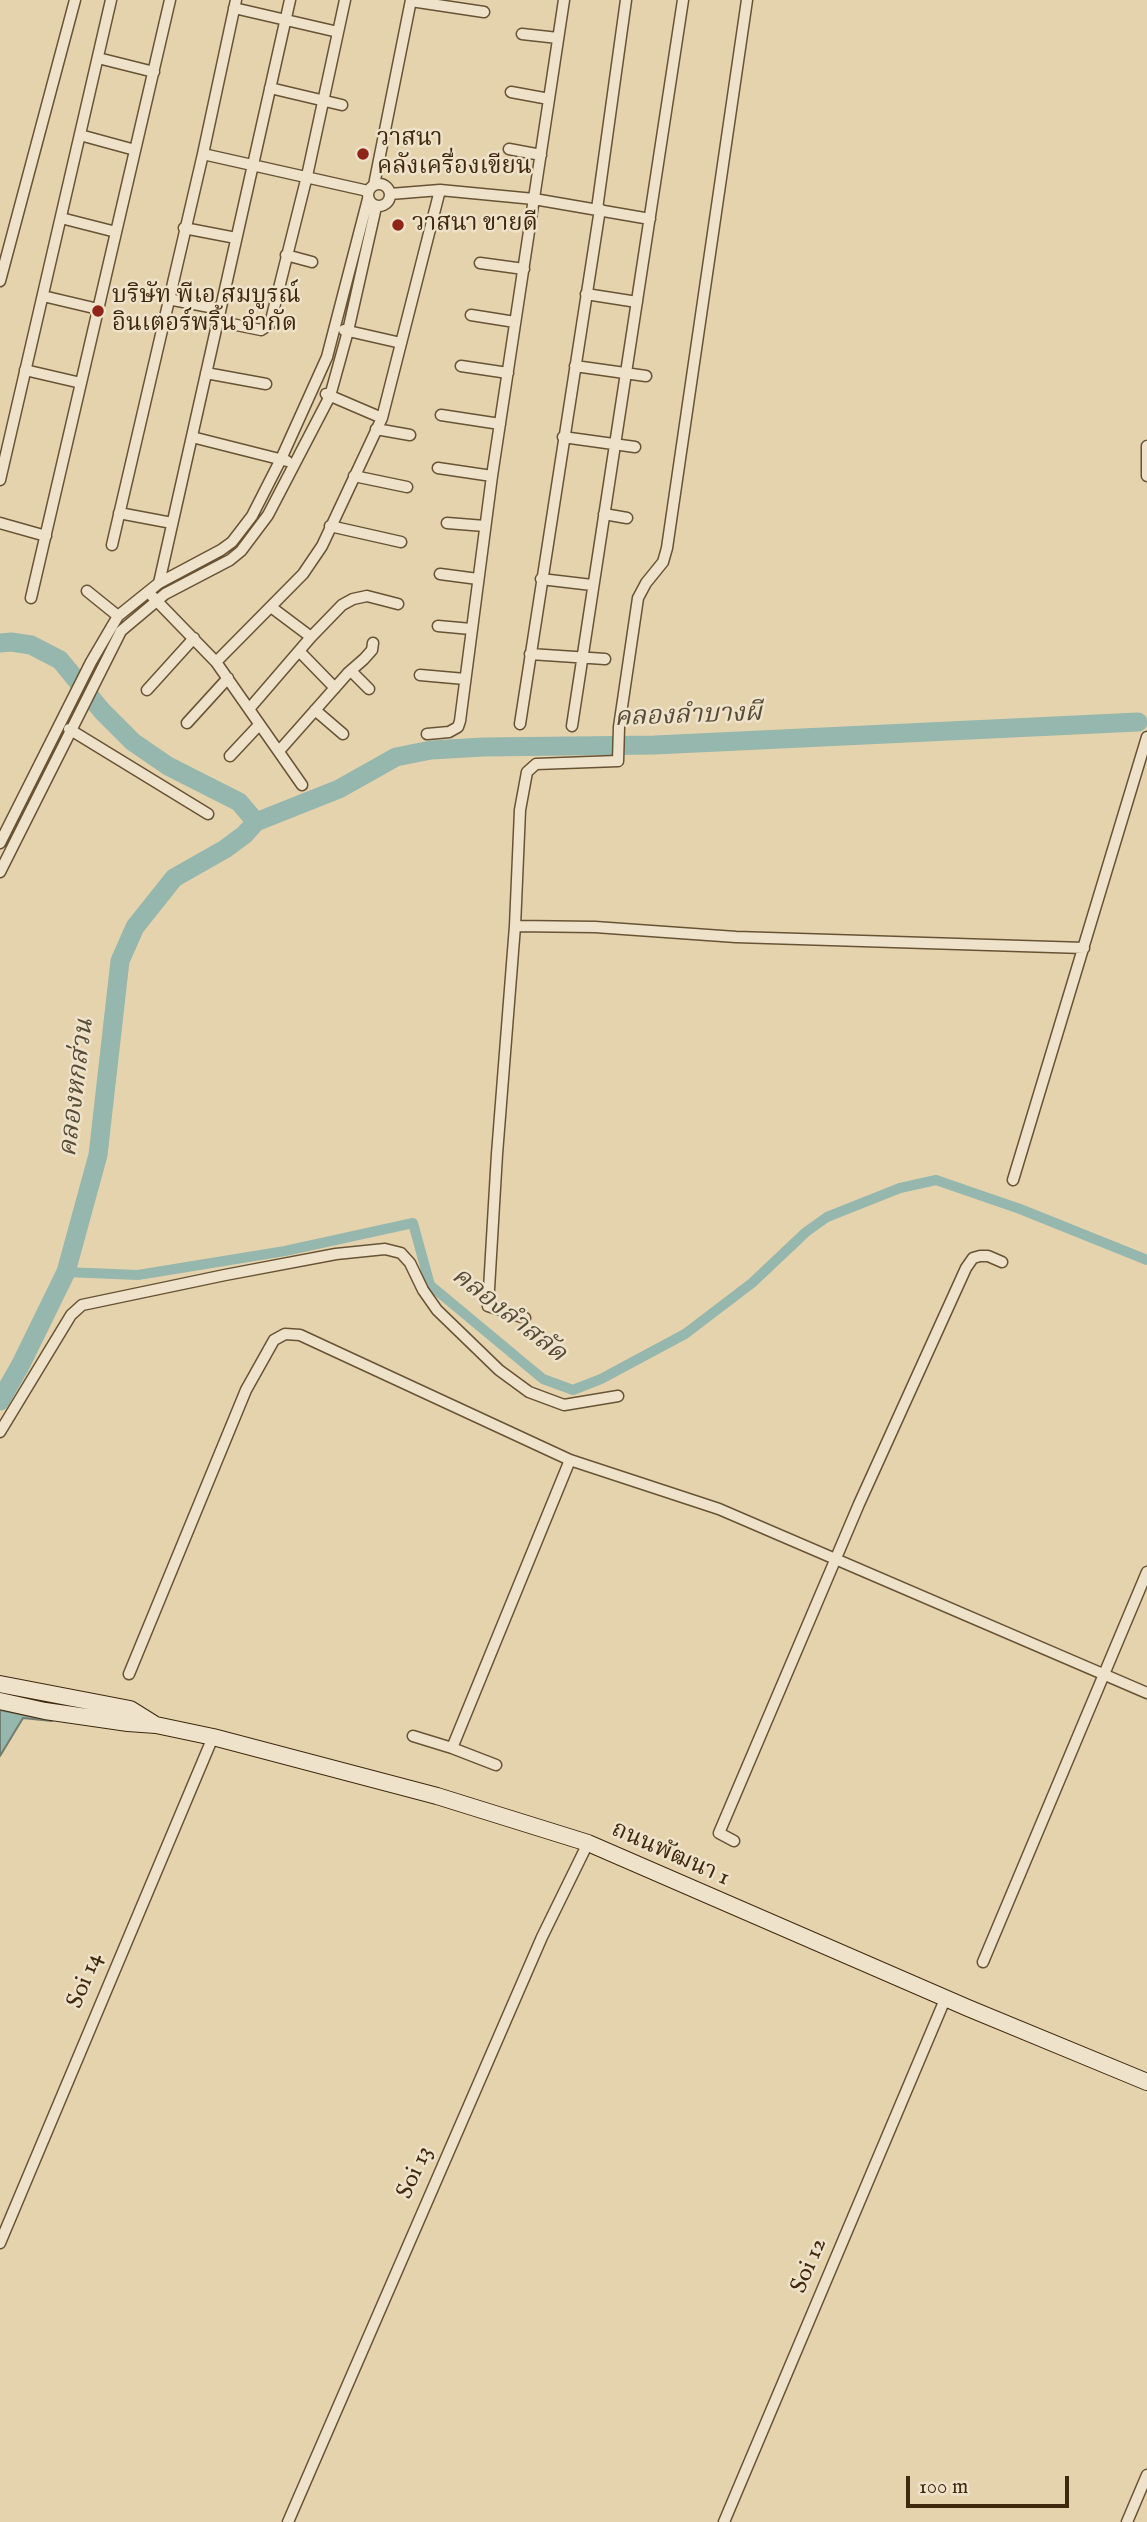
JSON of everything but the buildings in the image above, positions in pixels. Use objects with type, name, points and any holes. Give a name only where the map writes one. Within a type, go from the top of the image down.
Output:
[{"type":"main road","points":[[0,1684],[130,1709],[156,1725]]},
{"type":"main road","points":[[0,1701],[68,1714],[156,1725]]},
{"type":"main road","name":"ถนนพัฒนา 1","points":[[156,1725],[213,1737],[437,1796],[588,1843],[1147,2082]]},
{"type":"street","points":[[0,281],[75,0]]},
{"type":"street","points":[[0,480],[111,0]]},
{"type":"street","points":[[31,598],[170,0]]},
{"type":"street","points":[[159,583],[290,0]]},
{"type":"street","points":[[168,299],[261,330],[270,324],[307,176],[345,0]]},
{"type":"street","points":[[0,872],[4,855],[72,732],[121,631],[165,594],[219,566],[241,551],[268,515],[330,396],[348,331],[371,195],[411,0],[484,12]]},
{"type":"street","points":[[426,734],[449,732],[458,727],[492,476],[564,0]]},
{"type":"street","points":[[520,724],[599,209],[626,0]]},
{"type":"street","points":[[572,726],[683,0]]},
{"type":"street","points":[[525,1318],[488,1306],[515,926],[520,810],[527,772],[536,764],[618,761],[618,727],[638,598],[663,562],[667,548],[747,0]]},
{"type":"street","points":[[111,545],[203,154],[235,4],[285,22],[338,32]]},
{"type":"street","points":[[522,34],[558,38]]},
{"type":"street","points":[[98,58],[154,72]]},
{"type":"street","points":[[270,88],[342,105]]},
{"type":"street","points":[[511,92],[549,99]]},
{"type":"street","points":[[80,135],[135,150]]},
{"type":"street","points":[[509,149],[541,155]]},
{"type":"street","points":[[203,154],[307,176],[371,195],[386,204],[390,194]]},
{"type":"street","points":[[0,843],[91,662],[118,616],[159,583],[232,542],[252,516],[327,357],[371,195],[386,187],[390,194]]},
{"type":"street","points":[[390,194],[440,190],[534,199],[650,219]]},
{"type":"street","points":[[216,662],[314,560],[322,546],[382,418],[440,190]]},
{"type":"street","points":[[61,218],[116,232]]},
{"type":"street","points":[[184,228],[236,238]]},
{"type":"street","points":[[286,255],[312,262]]},
{"type":"street","points":[[480,263],[524,269]]},
{"type":"street","points":[[586,294],[637,302]]},
{"type":"street","points":[[43,296],[99,309]]},
{"type":"street","points":[[471,315],[515,322]]},
{"type":"street","points":[[335,327],[401,343]]},
{"type":"street","points":[[461,366],[508,373]]},
{"type":"street","points":[[575,366],[646,376]]},
{"type":"street","points":[[25,370],[81,383]]},
{"type":"street","points":[[206,373],[266,384]]},
{"type":"street","points":[[313,389],[382,418]]},
{"type":"street","points":[[441,415],[500,424]]},
{"type":"street","points":[[376,429],[410,435]]},
{"type":"street","points":[[191,437],[294,464]]},
{"type":"street","points":[[563,437],[635,447]]},
{"type":"street","points":[[1147,446],[1147,476]]},
{"type":"street","points":[[438,468],[492,476]]},
{"type":"street","points":[[354,476],[408,487]]},
{"type":"street","points":[[119,513],[172,523]]},
{"type":"street","points":[[604,514],[627,518]]},
{"type":"street","points":[[0,523],[46,536]]},
{"type":"street","points":[[447,523],[485,526]]},
{"type":"street","points":[[330,526],[401,542]]},
{"type":"street","points":[[440,573],[478,579]]},
{"type":"street","points":[[541,579],[592,585]]},
{"type":"street","points":[[87,591],[118,616]]},
{"type":"street","points":[[147,592],[158,600],[216,662],[302,785]]},
{"type":"street","points":[[249,709],[342,605],[367,596],[398,604]]},
{"type":"street","points":[[271,607],[311,637]]},
{"type":"street","points":[[438,626],[471,629]]},
{"type":"street","points":[[147,690],[194,638]]},
{"type":"street","points":[[279,751],[372,650],[373,643]]},
{"type":"street","points":[[300,652],[335,688]]},
{"type":"street","points":[[530,654],[604,659]]},
{"type":"street","points":[[351,671],[369,689]]},
{"type":"street","points":[[421,675],[465,679]]},
{"type":"street","points":[[187,723],[228,678]]},
{"type":"street","points":[[315,710],[343,734]]},
{"type":"street","points":[[60,724],[208,814]]},
{"type":"street","points":[[230,756],[259,724]]},
{"type":"street","points":[[1013,1181],[1147,737]]},
{"type":"street","points":[[515,926],[594,927],[736,937],[1084,947]]},
{"type":"street","points":[[0,1432],[71,1315],[82,1305],[336,1254],[385,1249],[401,1253],[410,1263],[423,1290],[438,1310],[499,1370],[529,1392],[564,1405],[618,1396]]},
{"type":"street","points":[[719,1833],[836,1559],[966,1268],[973,1258],[980,1256],[988,1256],[1002,1262]]},
{"type":"street","points":[[129,1674],[246,1390],[274,1340],[285,1334],[300,1335],[570,1460],[719,1509],[1147,1693]]},
{"type":"street","points":[[452,1748],[570,1460]]},
{"type":"street","points":[[983,1962],[1147,1572]]},
{"type":"street","points":[[413,1736],[496,1765]]},
{"type":"street","name":"Soi 14","points":[[0,2242],[213,1737]]},
{"type":"street","points":[[707,1829],[734,1841]]},
{"type":"street","name":"Soi 13","points":[[288,2522],[542,1937],[588,1843]]},
{"type":"street","name":"Soi 12","points":[[724,2522],[946,1997]]},
{"type":"street","points":[[1126,2522],[1147,2475]]},
{"type":"water","points":[[0,1710],[52,1721],[23,1718],[0,1756]]},
{"type":"waterway","points":[[0,643],[31,645],[60,660],[102,711],[133,742],[168,766],[239,802],[256,822]]},
{"type":"waterway","name":"คลองลำบางผี","points":[[0,1401],[66,1272],[98,1155],[120,961],[135,927],[174,878],[225,849],[256,822],[339,789],[396,757],[431,750],[655,745],[1138,722]]},
{"type":"waterway","name":"คลองลำสลัด","points":[[66,1272],[138,1275],[285,1251],[413,1223],[430,1285],[543,1379],[573,1390],[601,1379],[685,1334],[752,1283],[806,1232],[827,1217],[900,1188],[936,1180],[1020,1209],[1147,1260]]},
{"type":"place","name":"วาสนา คลังเครื่องเขียน","points":[[363,154]]},
{"type":"place","name":"วาสนา ขายดี","points":[[398,225]]},
{"type":"place","name":"บริษัท พีเอ สมบูรณ์ อินเตอร์พริ้น จำกัด","points":[[98,311]]},
{"type":"water label","name":"คลองหกส่วน","points":[[78,1088]]}]
